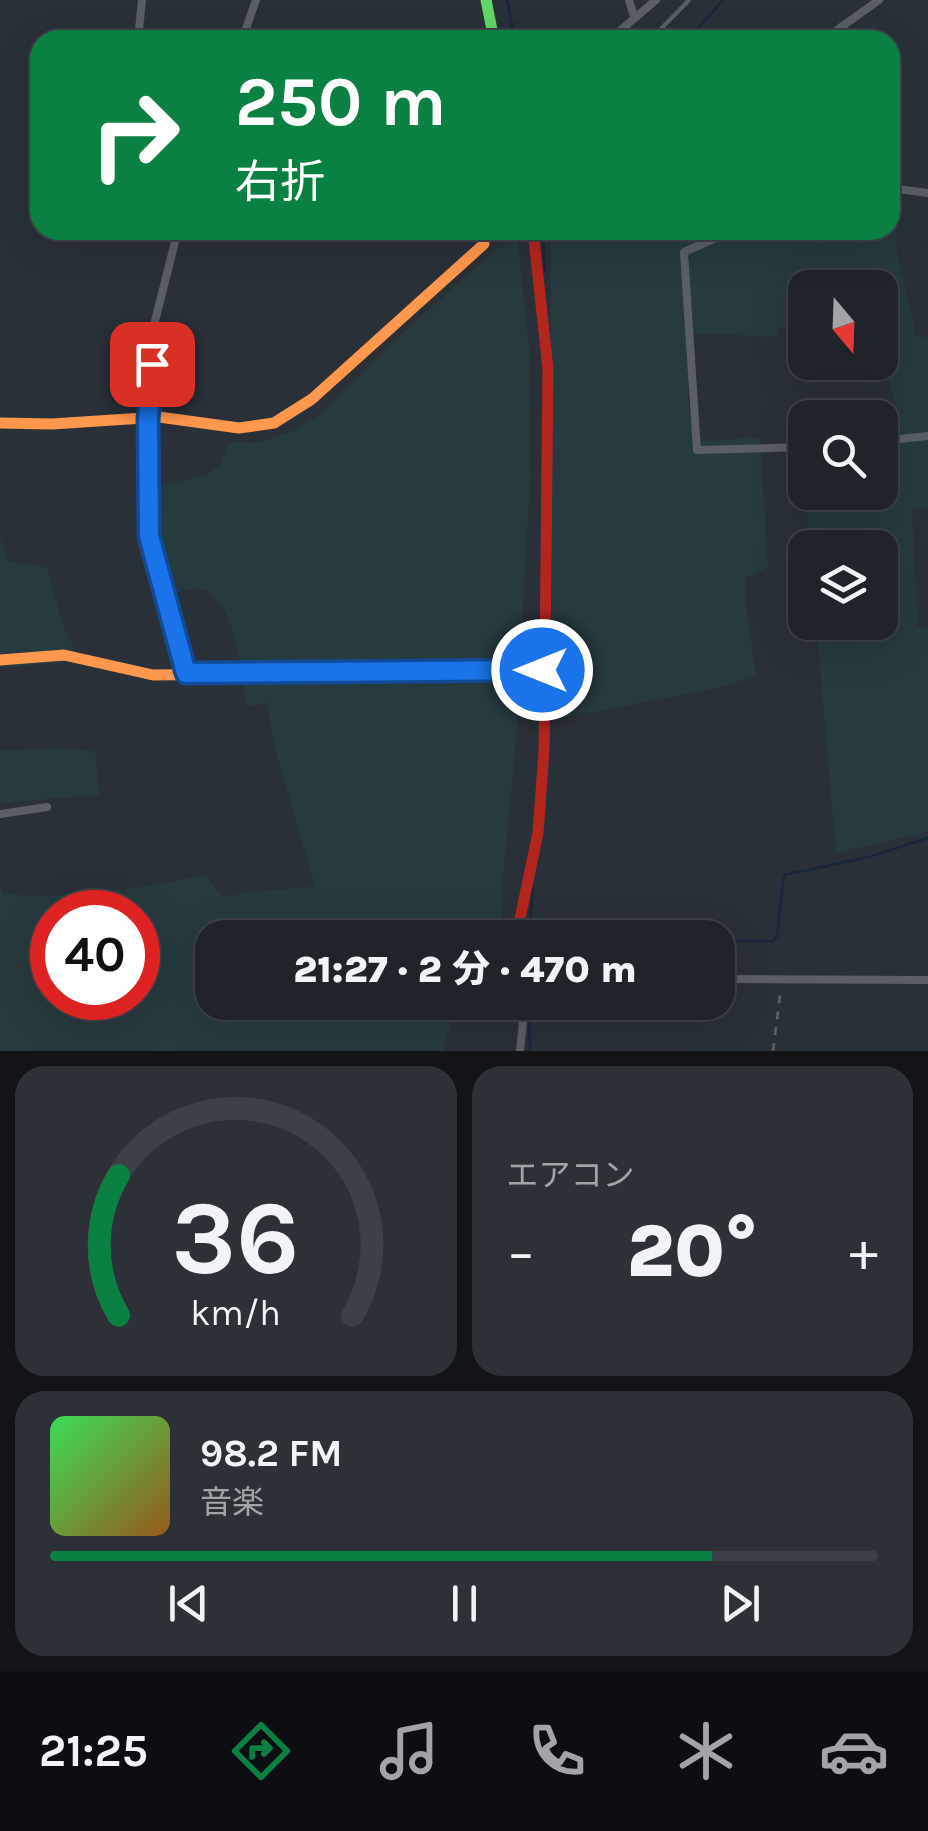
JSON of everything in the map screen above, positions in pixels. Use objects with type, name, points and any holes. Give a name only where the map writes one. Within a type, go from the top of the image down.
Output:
[{"type":"street","points":[[139,30],[142,0]]},
{"type":"street","points":[[246,30],[256,0]]},
{"type":"street","points":[[486,0],[492,30]]},
{"type":"street","points":[[630,0],[634,17]]},
{"type":"street","points":[[620,30],[656,0]]},
{"type":"street","points":[[837,30],[879,0]]},
{"type":"street","points":[[900,190],[928,194]]},
{"type":"street","points":[[174,240],[154,325],[148,420],[149,536],[186,673]]},
{"type":"street","points":[[520,920],[542,805],[550,415],[544,286],[535,240]]},
{"type":"street","points":[[711,240],[684,252],[696,450],[788,447]]},
{"type":"street","points":[[0,423],[159,417],[239,428],[274,423],[312,399],[484,244]]},
{"type":"street","points":[[898,439],[928,436]]},
{"type":"street","points":[[0,660],[48,654],[153,675],[542,670]]},
{"type":"street","points":[[0,814],[47,807]]},
{"type":"street","points":[[735,978],[928,980]]},
{"type":"street","points":[[520,1051],[523,1020]]},
{"type":"lane","points":[[660,30],[688,0]]},
{"type":"path","points":[[773,1051],[782,979]]},
{"type":"green space","points":[[896,240],[916,335],[928,338],[928,508],[912,509],[918,628],[928,629],[928,832],[836,853],[817,640],[898,640],[898,530],[809,530],[807,510],[898,510],[898,400],[894,400],[889,380],[898,380],[898,270],[788,270],[788,328],[778,328],[779,337],[689,333],[688,400],[693,442],[760,437],[768,567],[745,578],[756,676],[727,686],[548,721],[551,242]]},
{"type":"green space","points":[[518,241],[529,347],[530,481],[502,920],[195,920],[195,1020],[451,1020],[443,1051],[0,1051],[0,885],[2,893],[30,896],[30,1020],[160,1020],[160,890],[117,890],[206,876],[222,896],[315,886],[274,746],[267,703],[247,706],[235,638],[221,605],[211,594],[198,589],[160,591],[143,524],[142,489],[204,476],[219,466],[229,442],[258,443],[294,430],[322,413],[393,342],[498,248]]},
{"type":"green space","points":[[0,538],[9,562],[47,567],[62,622],[79,661],[0,668]]},
{"type":"green space","points":[[0,751],[95,751],[99,795],[0,803]]},
{"type":"waterway","points":[[507,0],[513,30]]},
{"type":"waterway","points":[[697,30],[723,0]]},
{"type":"waterway","points":[[543,240],[545,272]]},
{"type":"waterway","points":[[550,580],[550,717]]},
{"type":"waterway","points":[[735,941],[773,941],[777,936],[784,875],[869,857],[928,838]]},
{"type":"waterway","points":[[530,920],[533,889]]},
{"type":"waterway","points":[[529,1020],[530,1051]]},
{"type":"traffic: fast","points":[[486,0],[492,30]]},
{"type":"traffic: fast","points":[[404,672],[543,670]]},
{"type":"traffic: slow","points":[[0,423],[159,417],[239,428],[274,423],[312,399],[484,244]]},
{"type":"traffic: slow","points":[[0,660],[64,655],[153,675],[404,672]]},
{"type":"traffic: jam","points":[[520,920],[538,833],[544,751],[548,369],[534,240]]},
{"type":"route","points":[[152,364],[148,420],[149,536],[186,673],[542,670]]}]
